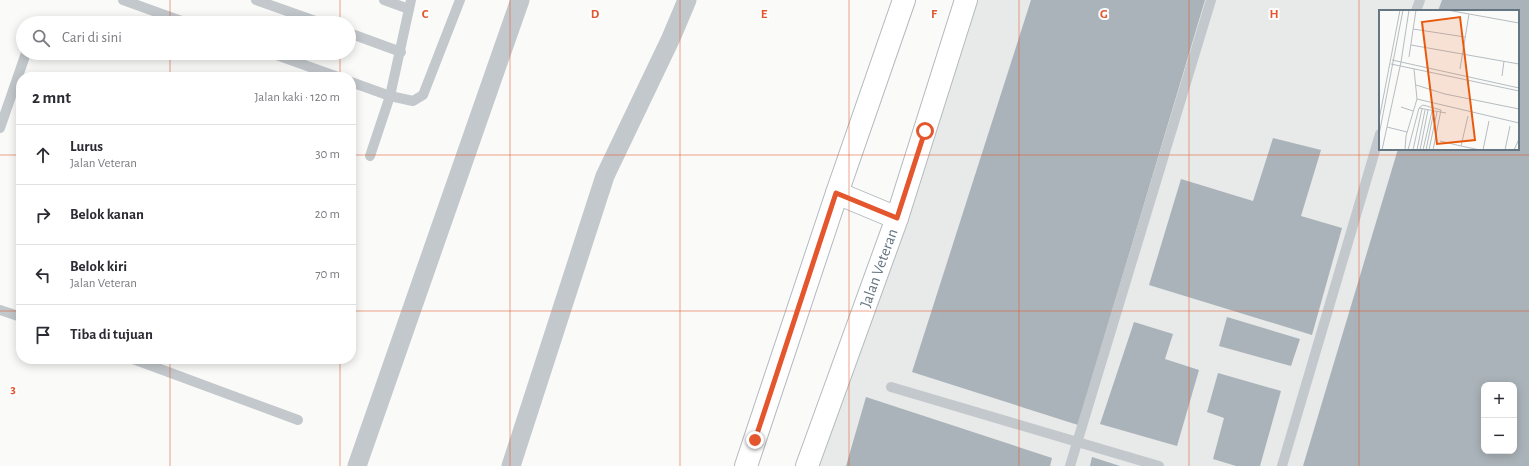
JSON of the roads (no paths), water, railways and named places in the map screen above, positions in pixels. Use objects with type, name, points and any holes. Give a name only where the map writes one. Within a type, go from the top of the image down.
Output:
[{"type":"main road","points":[[746,466],[836,193],[904,0]]},
{"type":"main road","name":"Jalan Veteran","points":[[807,466],[897,218],[966,0]]},
{"type":"main road","points":[[836,193],[897,218]]},
{"type":"street","points":[[357,466],[520,0]]},
{"type":"street","points":[[511,466],[605,176],[671,38],[687,0]]},
{"type":"lane","points":[[123,0],[168,16]]},
{"type":"lane","points":[[256,0],[301,16]]},
{"type":"lane","points":[[370,156],[390,96],[401,52],[410,4],[384,0]]},
{"type":"lane","points":[[356,84],[390,96],[414,100],[423,95],[460,0]]},
{"type":"lane","points":[[1070,466],[1211,0]]},
{"type":"lane","points":[[1416,10],[1420,0]]},
{"type":"lane","points":[[356,36],[401,52]]},
{"type":"lane","points":[[19,72],[24,60]]},
{"type":"lane","points":[[291,60],[324,72]]},
{"type":"lane","points":[[0,128],[16,82]]},
{"type":"lane","points":[[1282,466],[1379,137]]},
{"type":"lane","points":[[0,310],[16,315]]},
{"type":"lane","points":[[147,364],[298,420]]},
{"type":"lane","points":[[891,388],[1159,466]]}]
